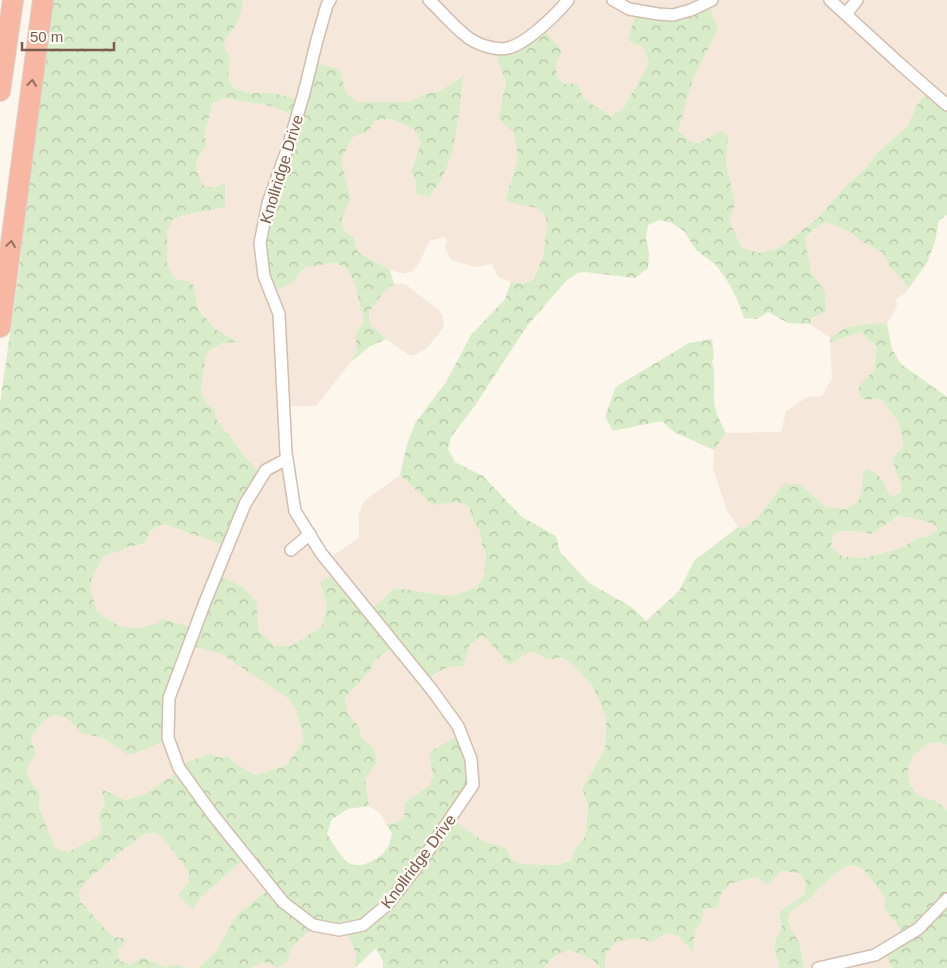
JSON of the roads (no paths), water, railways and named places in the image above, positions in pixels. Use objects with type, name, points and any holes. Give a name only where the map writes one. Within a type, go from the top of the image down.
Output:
[{"type":"highway","points":[[0,92],[13,0]]},
{"type":"highway","points":[[0,327],[42,0]]},
{"type":"street","name":"Knollridge Drive","points":[[287,459],[266,470],[245,504],[170,698],[168,738],[179,768],[213,815],[283,902],[313,925],[339,930],[363,925],[388,904],[420,863],[473,785],[471,759],[458,726],[432,690],[321,553],[296,511],[287,459],[279,314],[264,276],[260,243],[268,203],[293,131],[317,40],[330,0]]},
{"type":"street","points":[[429,0],[466,36],[489,48],[508,48],[529,37],[560,10],[568,0]]},
{"type":"street","points":[[613,0],[629,9],[673,15],[692,10],[712,0]]},
{"type":"street","points":[[830,0],[947,105]]},
{"type":"street","points":[[846,14],[857,0]]},
{"type":"street","points":[[291,550],[310,534]]},
{"type":"street","points":[[818,968],[875,955],[918,930],[947,900]]}]
